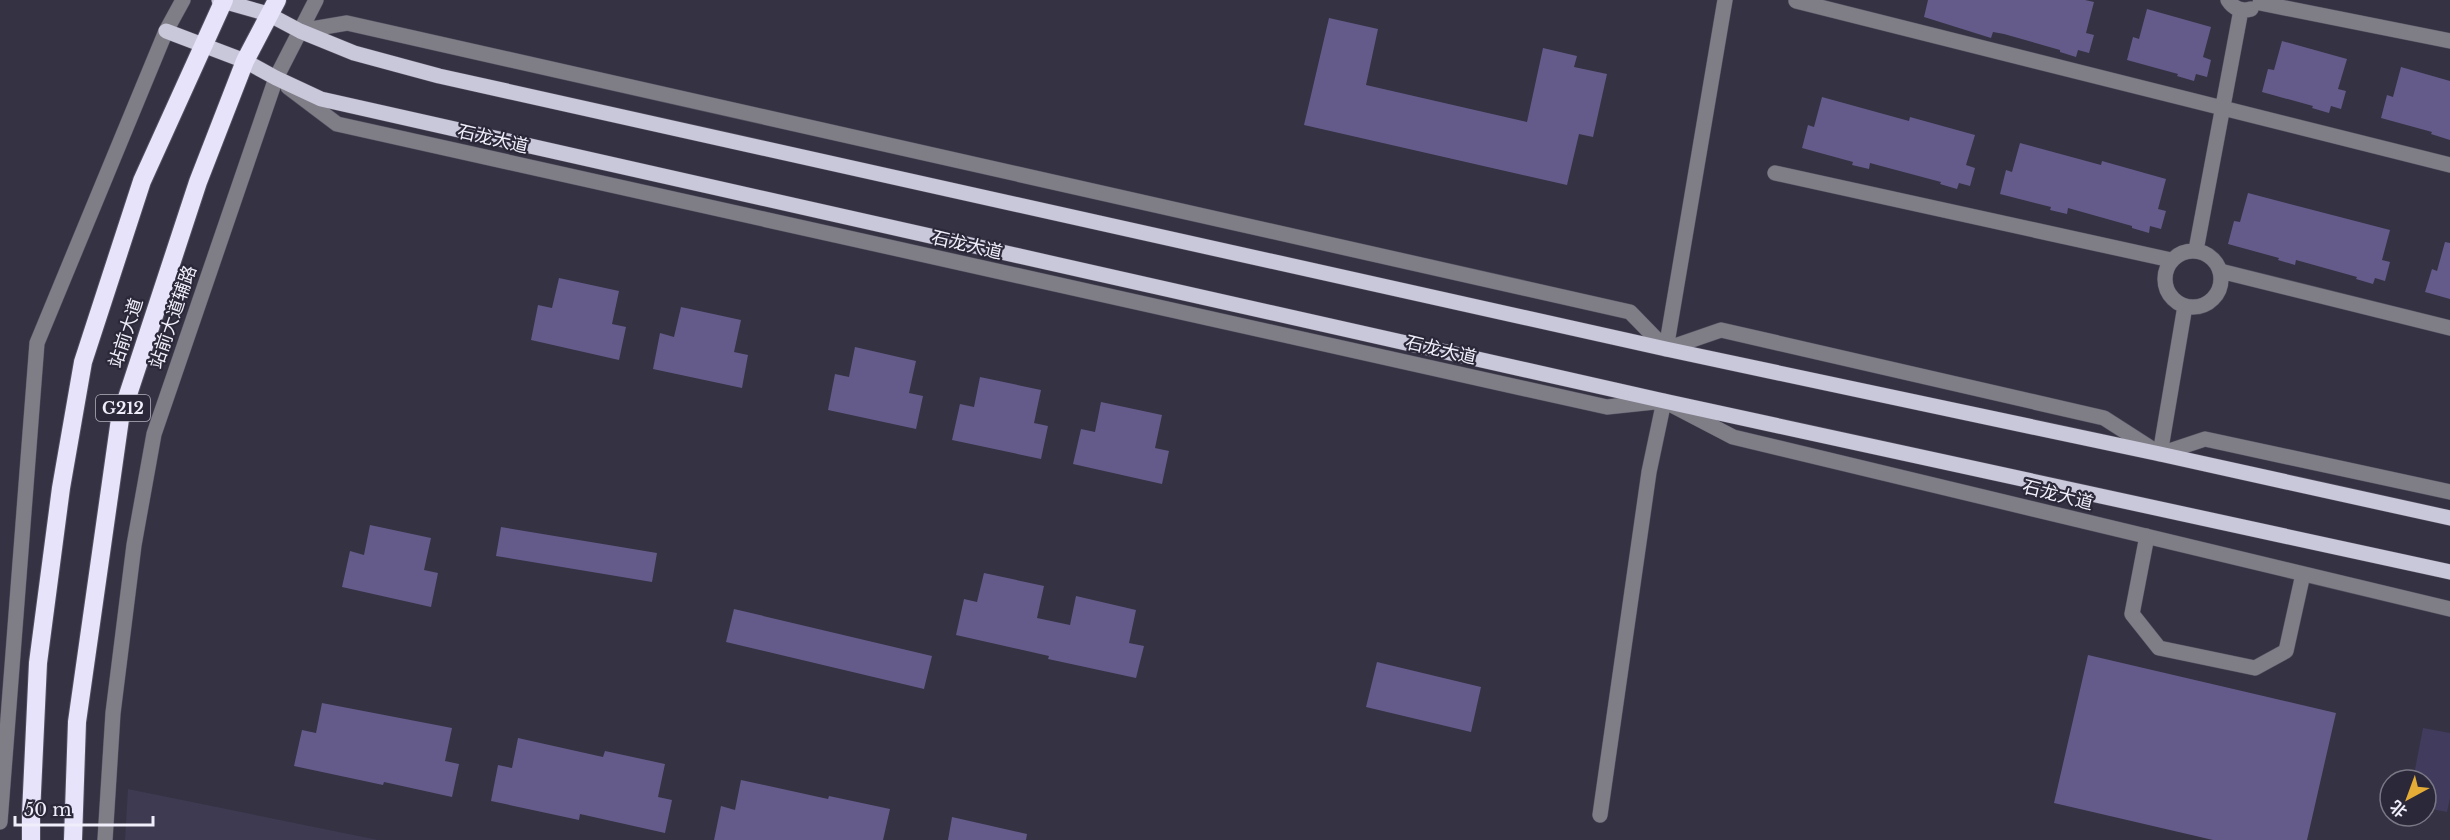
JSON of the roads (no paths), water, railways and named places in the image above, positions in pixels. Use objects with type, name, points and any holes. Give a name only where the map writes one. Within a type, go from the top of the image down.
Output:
[{"type":"highway","name":"站前大道","points":[[31,840],[38,663],[61,488],[83,362],[142,181],[222,1]]},
{"type":"highway","name":"站前大道","points":[[73,840],[78,722],[120,419],[198,182],[245,61],[273,7]]},
{"type":"main road","points":[[222,1],[273,7],[300,31],[354,53],[439,76],[1666,349],[2450,518]]},
{"type":"main road","name":"石龙大道","points":[[166,31],[245,61],[321,99],[1664,401],[2450,572]]},
{"type":"street","points":[[0,822],[37,343],[166,31],[183,0]]},
{"type":"street","name":"站前大道辅路","points":[[105,840],[113,713],[134,545],[154,435],[276,78],[316,0]]},
{"type":"street","points":[[1666,349],[1725,0]]},
{"type":"street","points":[[2228,0],[2234,7],[2241,10],[2248,10],[2260,1],[2450,40]]},
{"type":"street","points":[[1796,1],[2450,165]]},
{"type":"street","points":[[2196,250],[2241,10]]},
{"type":"street","points":[[300,31],[347,23],[1630,312],[1666,349]]},
{"type":"street","points":[[1775,173],[2171,260]]},
{"type":"street","points":[[2196,250],[2211,257],[2220,271],[2220,288],[2210,302],[2202,306],[2184,306],[2170,296],[2165,288],[2166,268],[2178,254],[2196,250]]},
{"type":"street","points":[[2220,271],[2450,328]]},
{"type":"street","points":[[2160,454],[2184,306]]},
{"type":"street","points":[[1666,349],[1721,330],[2104,418],[2160,454]]},
{"type":"street","points":[[1600,815],[1649,472],[1664,401]]},
{"type":"street","name":"石龙大道","points":[[1664,401],[1733,437],[2450,609]]},
{"type":"street","points":[[2160,454],[2205,439],[2450,492]]},
{"type":"street","points":[[2147,536],[2132,614],[2159,648],[2255,668],[2286,651],[2303,574]]}]
